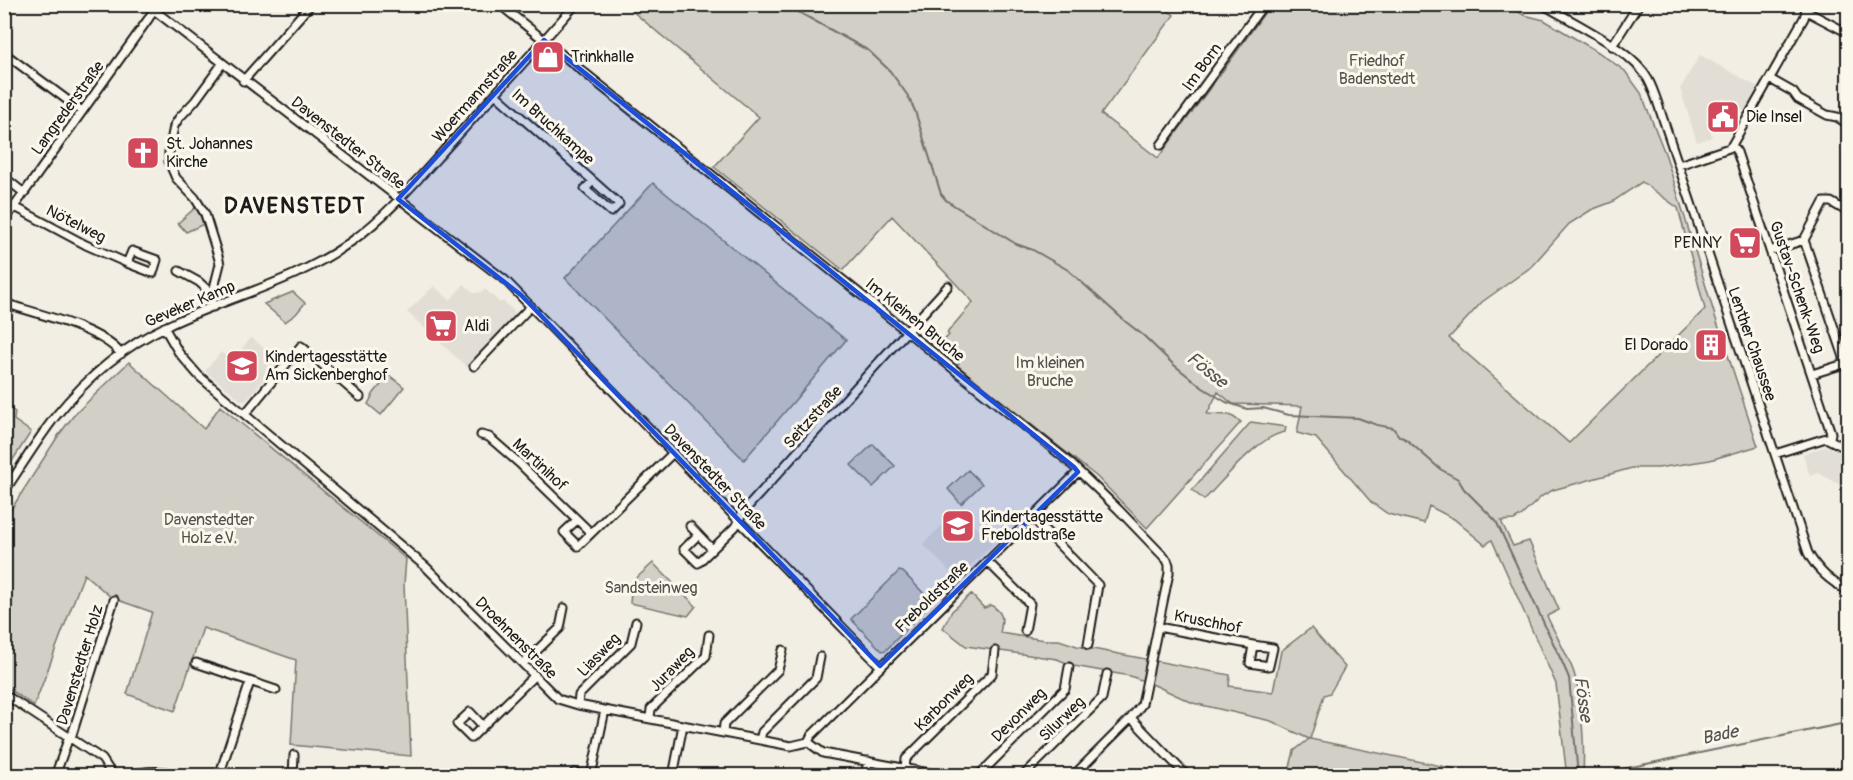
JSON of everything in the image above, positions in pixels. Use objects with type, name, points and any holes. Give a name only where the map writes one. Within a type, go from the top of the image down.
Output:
[{"type":"street","name":"Davenstedter Straße","points":[[146,4],[155,7],[222,64],[395,202],[505,280],[880,666]]},
{"type":"street","points":[[243,81],[311,4]]},
{"type":"street","name":"Im Kleinen Bruche","points":[[499,4],[1067,460],[1167,560],[1169,573],[1149,675],[1142,704],[1131,718]]},
{"type":"street","name":"Woermannstraße","points":[[395,202],[576,4]]},
{"type":"street","name":"Im Born","points":[[1161,145],[1264,4]]},
{"type":"street","name":"Lenther Chaussee","points":[[1542,4],[1612,46],[1637,64],[1647,76],[1679,165],[1808,553],[1823,575],[1848,591]]},
{"type":"street","points":[[1612,46],[1637,7],[1628,4]]},
{"type":"street","name":"Langrederstraße","points":[[4,221],[155,7]]},
{"type":"street","points":[[1679,165],[1732,145],[1770,79],[1804,8],[1848,33]]},
{"type":"street","points":[[4,53],[82,111]]},
{"type":"street","points":[[213,307],[211,300],[220,264],[218,256],[205,214],[195,198],[176,178],[169,162],[169,152],[174,126],[178,118],[195,101],[222,64]]},
{"type":"street","points":[[1770,79],[1793,92],[1798,99],[1848,124]]},
{"type":"street","name":"Im Bruchkampe","points":[[495,94],[619,204],[611,212],[585,189],[593,181]]},
{"type":"street","name":"Gustav-Schenk-Weg","points":[[1732,145],[1737,152],[1812,374],[1831,433],[1830,438]]},
{"type":"street","points":[[4,177],[24,193]]},
{"type":"street","name":"Geveker Kamp","points":[[4,492],[55,417],[82,388],[121,354],[164,327],[281,282],[314,266],[352,241],[395,202]]},
{"type":"street","points":[[1770,251],[1804,240],[1824,202],[1831,202],[1848,212]]},
{"type":"street","name":"Nötelweg","points":[[15,207],[127,264]]},
{"type":"street","points":[[1804,240],[1846,365],[1812,374]]},
{"type":"street","points":[[179,272],[199,282],[212,294]]},
{"type":"street","name":"Seitzstraße","points":[[739,520],[948,286]]},
{"type":"street","points":[[4,303],[89,331],[103,338],[121,354]]},
{"type":"street","points":[[474,366],[531,306]]},
{"type":"street","name":"Droehnenstraße","points":[[164,327],[187,364],[426,567],[558,699],[578,705],[791,746],[808,742],[823,753],[945,775]]},
{"type":"street","points":[[245,414],[301,346],[360,397]]},
{"type":"street","name":"Martinihof","points":[[481,435],[489,437],[519,463],[591,533]]},
{"type":"street","points":[[1775,454],[1826,438],[1848,449]]},
{"type":"street","points":[[577,520],[564,532],[578,546],[673,453]]},
{"type":"street","name":"Freboldstraße","points":[[808,742],[811,736],[880,666],[1078,472]]},
{"type":"street","points":[[1032,517],[1098,585],[1088,645]]},
{"type":"street","points":[[698,535],[684,549],[698,563],[735,527],[739,520]]},
{"type":"street","points":[[690,526],[712,549]]},
{"type":"street","points":[[987,561],[1030,604],[1025,631]]},
{"type":"street","name":"Davenstedter Holz","points":[[70,737],[114,600]]},
{"type":"street","points":[[523,664],[560,628],[564,608]]},
{"type":"street","name":"Liasweg","points":[[578,705],[579,695],[631,643],[636,622]]},
{"type":"street","name":"Kruschhof","points":[[1158,627],[1253,645]]},
{"type":"street","name":"Juraweg","points":[[650,718],[651,709],[706,656],[709,635]]},
{"type":"street","points":[[723,732],[724,724],[778,670],[783,650]]},
{"type":"street","name":"Karbonweg","points":[[905,768],[906,759],[992,674],[995,651]]},
{"type":"street","points":[[760,740],[762,732],[816,678],[820,657]]},
{"type":"street","points":[[196,663],[276,690]]},
{"type":"street","name":"Devonweg","points":[[978,776],[1065,689],[1069,667]]},
{"type":"street","name":"Silurweg","points":[[1023,776],[1102,698],[1107,674]]},
{"type":"street","points":[[483,726],[535,675]]},
{"type":"street","points":[[219,776],[250,682]]},
{"type":"street","name":"Davenstedter Holz","points":[[4,694],[102,759],[113,776]]},
{"type":"street","points":[[573,776],[574,773],[591,775],[604,710]]},
{"type":"street","points":[[1073,776],[1131,718],[1187,776]]},
{"type":"street","points":[[673,776],[683,725]]},
{"type":"street","points":[[55,776],[70,737]]},
{"type":"street","points":[[292,776],[294,755]]},
{"type":"street","points":[[865,776],[868,762]]},
{"type":"street","points":[[127,776],[140,771],[153,770],[192,776]]},
{"type":"street","points":[[1079,770],[1085,776]]},
{"type":"highlighted area","points":[[544,40],[1078,472],[880,666],[521,295],[398,199]]},
{"type":"shaded area","points":[[1700,55],[1758,87],[1745,111],[1722,98],[1708,124],[1712,137],[1697,142],[1680,89]]},
{"type":"shaded area","points":[[464,284],[474,293],[485,289],[518,315],[469,369],[407,312],[434,286],[450,300]]},
{"type":"shaded area","name":"Kindertagesstätte Am Sickenberghof","points":[[251,337],[279,361],[246,401],[242,401],[205,371],[221,352],[232,361]]},
{"type":"shaded area","points":[[1827,446],[1848,457],[1848,469],[1840,485],[1819,473],[1810,476],[1803,454]]},
{"type":"shaded area","name":"Kindertagesstätte Freboldstraße","points":[[958,509],[993,544],[957,579],[923,544]]},
{"type":"green space","points":[[625,5],[1160,5],[1174,15],[1101,114],[1158,158],[1270,5],[1506,5],[1524,15],[1544,20],[1625,71],[1641,93],[1666,156],[1758,446],[1710,460],[1658,468],[1632,468],[1553,490],[1542,496],[1521,516],[1514,520],[1501,521],[1513,546],[1529,541],[1559,610],[1547,616],[1576,680],[1582,720],[1583,772],[1565,775],[1556,684],[1492,540],[1485,545],[1454,519],[1429,506],[1424,523],[1388,514],[1371,502],[1316,438],[1297,433],[1302,406],[1233,404],[1218,392],[1207,414],[1230,415],[1241,422],[1147,528],[1097,477],[957,365],[959,363],[938,347],[973,302],[892,216],[843,270],[714,167],[759,117]],"holes":[[[1642,182],[1678,208],[1705,309],[1569,443],[1449,338],[1482,302],[1531,267],[1569,224],[1591,210],[1612,202]]]},
{"type":"green space","points":[[653,183],[846,340],[744,460],[565,278]]},
{"type":"green space","points":[[196,207],[204,224],[186,232],[178,223]]},
{"type":"green space","points":[[293,292],[305,303],[285,322],[264,304]]},
{"type":"green space","name":"Davenstedter Holz e.V.","points":[[129,362],[204,429],[220,406],[406,559],[404,584],[411,756],[291,745],[296,660],[203,628],[175,711],[127,694],[152,612],[112,598],[84,574],[34,706],[5,686],[5,519],[74,415]]},
{"type":"green space","points":[[389,375],[404,387],[381,415],[368,404]]},
{"type":"green space","points":[[5,405],[15,412],[14,420],[31,432],[5,472]]},
{"type":"green space","points":[[1251,422],[1286,427],[1285,432],[1275,435],[1253,450],[1204,500],[1192,490]]},
{"type":"green space","points":[[873,444],[895,466],[873,487],[851,465]]},
{"type":"green space","points":[[968,470],[982,484],[961,504],[948,489]]},
{"type":"green space","name":"Sandsteinweg","points":[[653,563],[696,606],[688,616],[630,603],[632,582]]},
{"type":"green space","points":[[899,571],[903,572],[932,602],[886,650],[882,651],[851,619]]},
{"type":"green space","points":[[971,594],[984,608],[991,605],[998,611],[1002,620],[1000,633],[1059,640],[1077,646],[1230,675],[1229,686],[1273,692],[1281,651],[1311,628],[1345,667],[1330,693],[1324,695],[1310,739],[1485,775],[1288,775],[1294,751],[1309,739],[1271,721],[1193,703],[1130,676],[1074,666],[1057,659],[966,646],[943,628],[952,611]]},
{"type":"waterway","name":"Fösse","points":[[784,4],[869,51],[890,71],[908,96],[915,111],[941,194],[947,201],[1016,244],[1033,250],[1068,270],[1203,388],[1226,402],[1247,409],[1263,408],[1289,415],[1358,418],[1393,428],[1399,436],[1407,440],[1440,469],[1458,479],[1464,489],[1496,521],[1569,678],[1578,776]]},
{"type":"waterway","name":"Bade","points":[[1588,776],[1841,724],[1848,709]]},
{"type":"place","name":"Trinkhalle","points":[[548,57]]},
{"type":"place","name":"Die Insel","points":[[1723,117]]},
{"type":"place","name":"St. Johannes Kirche","points":[[143,153]]},
{"type":"place","name":"PENNY","points":[[1745,243]]},
{"type":"place","name":"Aldi","points":[[441,326]]},
{"type":"place","name":"El Dorado","points":[[1711,345]]},
{"type":"place","name":"Kindertagesstätte Am Sickenberghof","points":[[242,366]]},
{"type":"place","name":"Kindertagesstätte Freboldstraße","points":[[958,526]]},
{"type":"district","name":"DAVENSTEDT","points":[[295,206]]},
{"type":"park label","name":"Friedhof Badenstedt","points":[[1377,70]]},
{"type":"park label","name":"Im kleinen Bruche","points":[[1050,372]]}]
